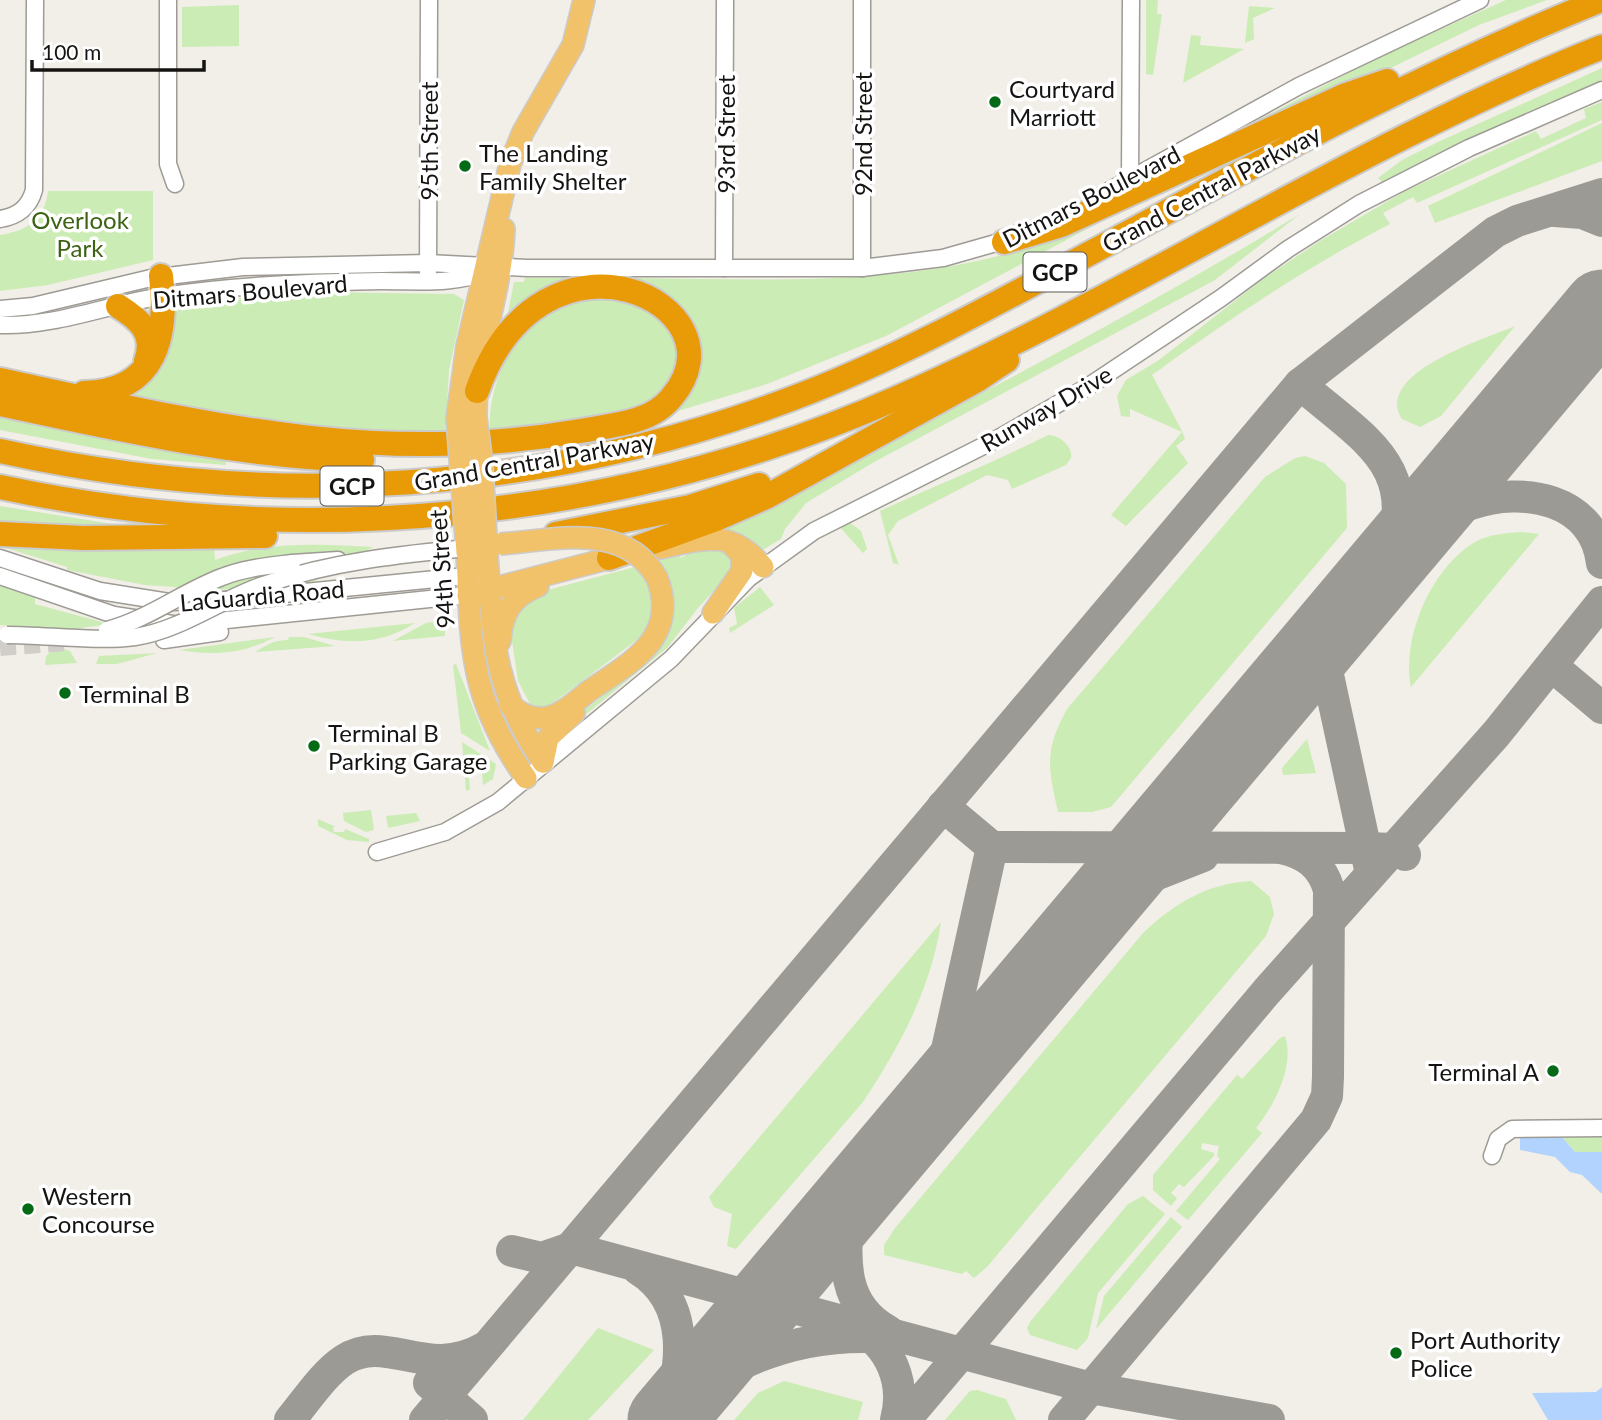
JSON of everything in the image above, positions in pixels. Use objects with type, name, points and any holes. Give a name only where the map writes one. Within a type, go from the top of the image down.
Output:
[{"type":"highway","name":"Grand Central Parkway","points":[[0,451],[149,478],[233,486],[298,488],[444,480],[593,455],[690,431],[760,409],[885,359],[1348,115],[1498,43],[1601,0]]},
{"type":"highway","points":[[1004,242],[1061,226],[1346,95],[1498,43]]},
{"type":"highway","name":"Grand Central Parkway","points":[[0,487],[106,506],[241,520],[419,518],[519,507],[680,474],[810,434],[898,398],[1082,307],[1367,154],[1480,100],[1602,47]]},
{"type":"highway","points":[[0,380],[93,393],[116,387],[138,373],[158,349],[163,328],[162,286]]},
{"type":"highway","points":[[0,380],[289,437],[380,445],[469,444],[564,434],[634,421],[652,414],[665,405],[681,385],[687,363],[685,340],[680,325],[668,310],[647,296],[607,287],[574,289],[546,299],[519,318],[493,355],[477,391]]},
{"type":"highway","points":[[118,306],[142,324],[147,334],[148,354],[138,373]]},
{"type":"highway","points":[[609,558],[740,509],[813,473],[993,370],[1082,307]]},
{"type":"highway","points":[[0,404],[145,434],[308,458],[427,461],[593,455]]},
{"type":"highway","points":[[481,569],[690,507],[789,473],[913,415]]},
{"type":"highway","points":[[0,534],[83,538],[284,535],[430,520],[519,507]]},
{"type":"main road","name":"94th Street","points":[[467,418],[477,391],[490,268],[505,182],[519,141],[576,38],[584,0]]},
{"type":"main road","name":"94th Street","points":[[490,268],[460,380],[467,418],[481,569],[500,674],[509,704],[543,762]]},
{"type":"main road","points":[[481,569],[606,539],[639,554],[657,578],[663,604],[658,632],[646,650],[550,717],[533,718],[509,704]]},
{"type":"main road","points":[[713,613],[743,566],[740,551],[720,539]]},
{"type":"main road","points":[[500,674],[501,626],[509,607],[522,593],[564,571],[609,558],[720,539],[745,548],[763,567]]},
{"type":"main road","name":"94th Street","points":[[481,569],[480,693],[495,730],[526,778]]},
{"type":"main road","points":[[481,569],[564,571]]},
{"type":"main road","points":[[543,762],[550,736],[616,673]]},
{"type":"street","points":[[0,219],[18,214],[32,199],[35,0]]},
{"type":"street","points":[[169,0],[168,164],[175,184]]},
{"type":"street","name":"95th Street","points":[[428,281],[429,0]]},
{"type":"street","name":"93rd Street","points":[[724,268],[725,0]]},
{"type":"street","name":"92nd Street","points":[[862,0],[862,268]]},
{"type":"street","points":[[1130,179],[1131,0]]},
{"type":"street","name":"Ditmars Boulevard","points":[[0,309],[162,286],[290,264],[428,263],[490,268],[862,268],[943,258],[1004,242],[1130,179],[1298,86],[1480,0]]},
{"type":"street","name":"Runway Drive","points":[[377,852],[461,825],[498,802],[543,762],[656,672],[713,613],[763,567],[814,531],[998,439],[1090,386],[1288,249],[1359,204],[1479,144],[1602,90]]},
{"type":"street","name":"Ditmars Boulevard","points":[[0,325],[32,324],[118,306],[162,286],[313,281],[464,281],[490,268]]},
{"type":"street","points":[[4,635],[109,638],[145,635],[168,628],[260,586],[300,573],[375,557]]},
{"type":"street","points":[[107,630],[150,615],[220,577],[246,569],[375,557],[481,569]]},
{"type":"street","name":"LaGuardia Road","points":[[0,558],[100,592],[169,602],[214,601],[481,569]]},
{"type":"street","name":"LaGuardia Road","points":[[0,576],[87,607],[149,623],[191,625],[276,615],[481,569]]},
{"type":"street","points":[[164,640],[240,629],[276,615]]},
{"type":"street","points":[[1492,1156],[1497,1139],[1512,1129],[1602,1128]]},
{"type":"green space","points":[[1146,0],[1158,0],[1157,14],[1162,14],[1153,75],[1146,74]]},
{"type":"green space","points":[[1506,0],[1547,0],[1479,25],[1335,95],[1175,163],[1383,55]]},
{"type":"green space","points":[[239,5],[239,46],[182,47],[182,7]]},
{"type":"green space","points":[[1249,6],[1275,8],[1253,18],[1254,39],[1245,43]]},
{"type":"green space","points":[[1191,35],[1201,36],[1200,45],[1244,49],[1183,83]]},
{"type":"green space","points":[[1602,68],[1602,80],[1465,140],[1382,182],[1378,178],[1402,160],[1438,142]]},
{"type":"green space","points":[[1602,102],[1602,120],[1417,203],[1413,197],[1383,213],[1390,224],[1268,295],[1152,375],[1182,431],[1185,439],[1176,446],[1188,463],[1126,526],[1111,515],[1182,432],[1130,409],[1130,417],[1121,416],[1117,396],[1126,380],[1159,360],[1263,279],[1320,241],[1405,191],[1536,131],[1541,139],[1586,118],[1584,109]]},
{"type":"green space","points":[[1602,123],[1602,161],[1435,223],[1428,206]]},
{"type":"green space","name":"Overlook Park","points":[[48,191],[153,191],[153,260],[48,285],[0,291],[0,235],[33,222],[43,209]]},
{"type":"green space","points":[[1134,204],[886,336],[767,384],[658,417],[695,353],[629,278],[819,279],[913,272],[1006,254]]},
{"type":"green space","points":[[1300,214],[1215,280],[874,462],[806,503],[785,529],[781,539],[759,552],[712,531],[1083,339]]},
{"type":"green space","points":[[525,278],[572,278],[572,283],[510,317],[508,313],[514,282],[524,282]]},
{"type":"green space","points":[[311,292],[454,294],[464,300],[449,370],[445,437],[378,437],[119,399],[172,316],[187,302]]},
{"type":"green space","points":[[576,299],[632,303],[661,318],[674,341],[676,354],[675,368],[664,392],[654,401],[621,414],[575,423],[490,432],[492,399],[511,350],[533,323],[549,311]]},
{"type":"green space","points":[[1515,326],[1441,416],[1420,427],[1402,419],[1397,402],[1403,387],[1417,373],[1458,349]]},
{"type":"green space","points":[[0,412],[225,455],[226,465],[152,459],[0,430]]},
{"type":"green space","points":[[1048,435],[1061,439],[1068,445],[1071,458],[1066,465],[1012,489],[1008,480],[987,475],[898,521],[888,535],[899,565],[893,563],[880,511]]},
{"type":"green space","points":[[1305,456],[1324,463],[1346,484],[1347,528],[1111,807],[1092,812],[1058,812],[1050,759],[1054,736],[1067,709],[1265,477],[1295,458]]},
{"type":"green space","points":[[0,506],[138,528],[0,528]]},
{"type":"green space","points":[[849,522],[861,531],[867,549],[863,553],[838,525]]},
{"type":"green space","points":[[1522,532],[1539,534],[1411,687],[1409,668],[1415,626],[1433,586],[1445,569],[1459,554],[1481,539]]},
{"type":"green space","points":[[0,540],[214,546],[215,560],[273,547],[373,547],[312,583],[219,590],[145,585],[67,570],[67,567],[0,546]]},
{"type":"green space","points":[[721,549],[734,561],[732,571],[698,608],[667,648],[585,715],[580,714],[639,666],[656,649],[667,630],[672,609],[669,585],[656,559],[679,554],[681,558],[688,554],[687,551]]},
{"type":"green space","points":[[635,567],[647,584],[652,602],[650,621],[641,640],[638,639],[545,708],[530,704],[518,681],[510,627],[521,597]]},
{"type":"green space","points":[[0,585],[35,598],[35,604],[109,624],[68,630],[0,625]]},
{"type":"green space","points":[[760,587],[774,605],[730,633],[729,628],[737,624],[734,608]]},
{"type":"green space","points":[[445,620],[445,636],[393,641],[426,623]]},
{"type":"green space","points":[[415,623],[389,636],[363,641],[336,640],[308,634]]},
{"type":"green space","points":[[275,637],[252,647],[228,652],[179,650]]},
{"type":"green space","points":[[289,637],[304,637],[335,646],[255,652],[272,643],[288,640]]},
{"type":"green space","points":[[57,647],[70,651],[77,663],[45,665],[46,656]]},
{"type":"green space","points":[[157,653],[117,664],[96,664],[99,656]]},
{"type":"green space","points":[[456,664],[490,751],[461,733],[453,665]]},
{"type":"green space","points":[[1307,739],[1316,773],[1283,775],[1282,768]]},
{"type":"green space","points":[[462,742],[496,764],[493,779],[483,785],[481,759],[467,759],[470,789],[466,791]]},
{"type":"green space","points":[[371,810],[374,830],[366,832],[344,821],[343,813]]},
{"type":"green space","points":[[416,813],[420,821],[388,828],[386,816]]},
{"type":"green space","points":[[318,819],[336,827],[333,827],[334,832],[344,832],[345,829],[369,839],[369,842],[347,840],[318,826]]},
{"type":"green space","points":[[1251,881],[1270,897],[1274,914],[1266,936],[987,1267],[974,1278],[966,1271],[962,1274],[884,1255],[884,1245],[895,1228],[1143,933],[1192,897],[1220,886]]},
{"type":"green space","points":[[941,922],[922,994],[889,1060],[863,1102],[736,1249],[727,1246],[732,1214],[714,1207],[709,1197]]},
{"type":"green space","points":[[1285,1036],[1285,1072],[1270,1109],[1256,1128],[1262,1133],[1188,1220],[1176,1211],[1220,1159],[1217,1156],[1219,1146],[1202,1143],[1201,1149],[1214,1153],[1214,1156],[1184,1187],[1179,1184],[1171,1193],[1177,1198],[1171,1206],[1153,1190],[1153,1175],[1237,1075],[1242,1079],[1280,1038]]},
{"type":"green space","points":[[1562,1137],[1602,1137],[1602,1152],[1575,1152]]},
{"type":"green space","points":[[1143,1196],[1165,1214],[1098,1293],[1088,1338],[1077,1350],[1030,1335],[1027,1328],[1030,1322],[1128,1204]]},
{"type":"green space","points":[[1171,1217],[1182,1227],[1096,1329],[1104,1296]]},
{"type":"green space","points":[[598,1328],[654,1350],[588,1420],[523,1420]]},
{"type":"green space","points":[[784,1381],[863,1402],[858,1420],[734,1420],[758,1393]]},
{"type":"green space","points":[[977,1390],[1006,1399],[1016,1420],[945,1420],[970,1391]]},
{"type":"water","points":[[1520,1136],[1562,1137],[1575,1152],[1602,1152],[1602,1194],[1582,1175],[1570,1172],[1555,1157],[1520,1150]]},
{"type":"water","points":[[1602,1387],[1602,1420],[1548,1420],[1532,1393],[1596,1392]]},
{"type":"taxiway","points":[[425,1420],[1300,384],[1495,232],[1517,221],[1602,194]]},
{"type":"taxiway","points":[[1555,211],[1582,213],[1602,221]]},
{"type":"taxiway","points":[[1300,384],[1367,442],[1383,460],[1393,481],[1398,505],[1395,534],[1384,568]]},
{"type":"taxiway","points":[[1410,538],[1471,504],[1512,496],[1533,498],[1553,502],[1570,511],[1585,524],[1596,541],[1602,563]]},
{"type":"taxiway","points":[[905,1420],[1267,991],[1496,734],[1602,602]]},
{"type":"taxiway","points":[[1321,643],[1370,869]]},
{"type":"taxiway","points":[[1552,666],[1602,708]]},
{"type":"taxiway","points":[[943,806],[992,847],[1366,848],[1394,849],[1405,855]]},
{"type":"taxiway","points":[[900,1143],[932,1087],[946,1054],[992,847]]},
{"type":"taxiway","points":[[1064,1420],[1316,1120],[1327,1096],[1329,890],[1317,867],[1298,853],[1281,848]]},
{"type":"taxiway","points":[[1085,924],[1142,880],[1203,856]]},
{"type":"taxiway","points":[[849,1203],[847,1258],[852,1291],[872,1320],[888,1331]]},
{"type":"taxiway","points":[[512,1251],[542,1258],[571,1248],[1091,1388],[1269,1420]]},
{"type":"taxiway","points":[[638,1269],[655,1283],[668,1299],[679,1338],[676,1380],[663,1420]]},
{"type":"taxiway","points":[[857,1327],[879,1344],[893,1367],[899,1393],[896,1420]]},
{"type":"taxiway","points":[[686,1397],[727,1371],[771,1352],[818,1340],[867,1337]]},
{"type":"taxiway","points":[[290,1420],[329,1373],[344,1360],[360,1353],[376,1351],[444,1360],[463,1357],[484,1348]]},
{"type":"taxiway","points":[[429,1383],[472,1420]]},
{"type":"runway","points":[[666,1420],[1602,308]]},
{"type":"tunnel","points":[[0,648],[67,643]]},
{"type":"place","name":"Courtyard Marriott","points":[[995,102]]},
{"type":"place","name":"The Landing Family Shelter","points":[[465,166]]},
{"type":"place","name":"Terminal B","points":[[65,693]]},
{"type":"place","name":"Terminal B Parking Garage","points":[[314,746]]},
{"type":"place","name":"Terminal A","points":[[1553,1071]]},
{"type":"place","name":"Western Concourse","points":[[28,1209]]},
{"type":"place","name":"Port Authority Police","points":[[1396,1353]]}]
